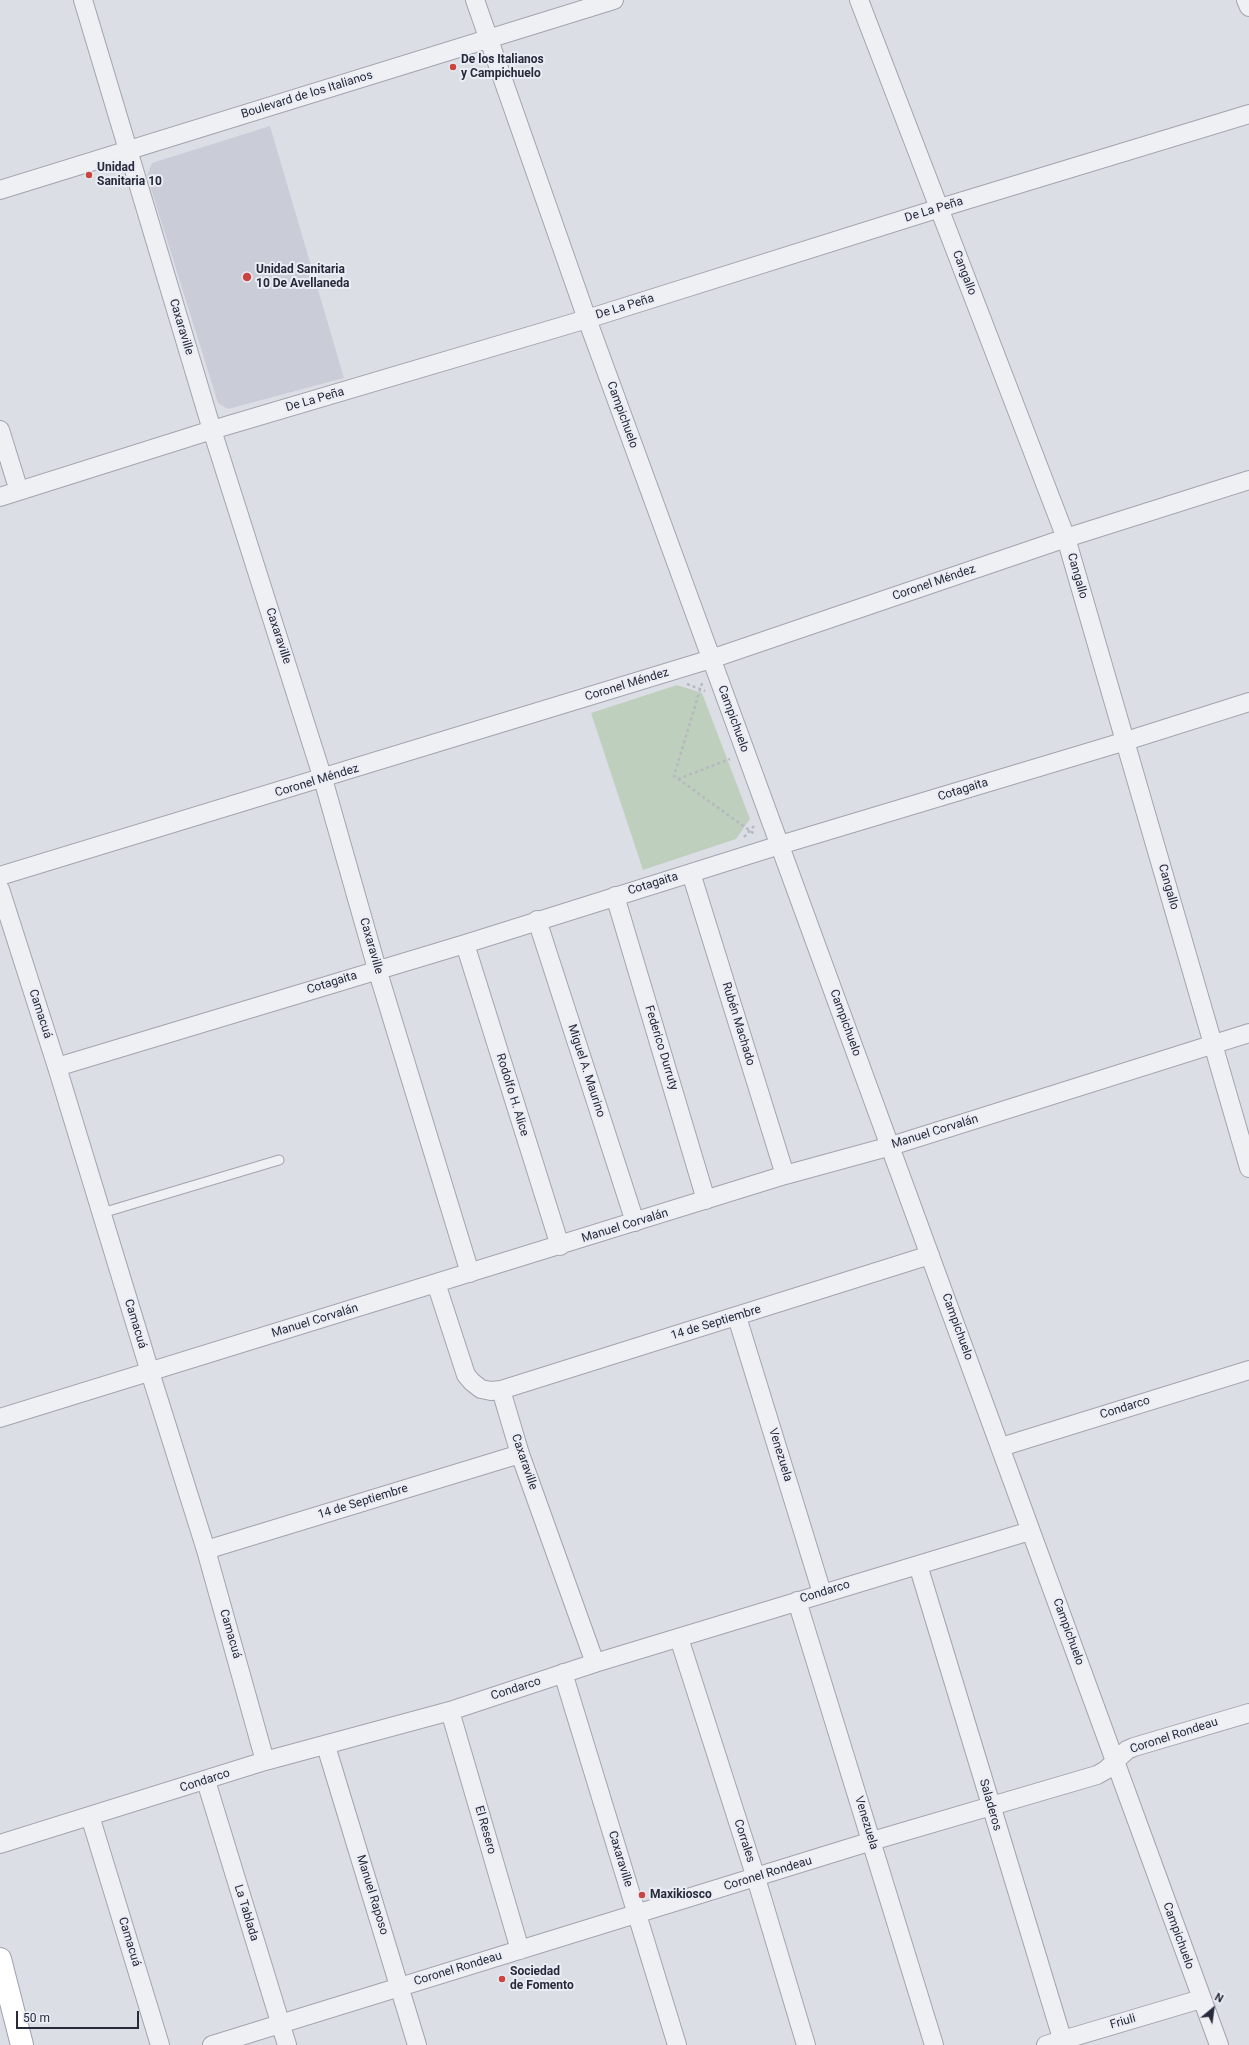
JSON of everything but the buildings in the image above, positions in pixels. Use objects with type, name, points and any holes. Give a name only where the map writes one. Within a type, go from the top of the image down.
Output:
[{"type":"main road","points":[[0,1959],[22,2045]]},
{"type":"street","name":"Caxaraville","points":[[83,0],[212,430],[323,779],[377,969],[470,1273]]},
{"type":"street","name":"Campichuelo","points":[[475,0],[587,319],[713,666],[891,1146],[1218,2045]]},
{"type":"street","name":"Boulevard de los Italianos","points":[[0,190],[614,0]]},
{"type":"street","name":"Cangallo","points":[[858,0],[940,208],[1066,538],[1249,1168]]},
{"type":"street","points":[[1246,0],[1249,7]]},
{"type":"street","name":"De La Peña","points":[[0,497],[212,430],[587,319],[940,208],[1249,114]]},
{"type":"street","points":[[0,430],[19,491]]},
{"type":"street","name":"Coronel Méndez","points":[[0,876],[323,779],[713,666],[1066,538],[1249,480]]},
{"type":"street","name":"Cotagaita","points":[[57,1067],[377,969],[465,944],[537,920],[1126,741],[1249,702]]},
{"type":"street","name":"Rubén Machado","points":[[691,873],[785,1175]]},
{"type":"street","name":"Camacuá","points":[[0,889],[57,1067],[206,1550],[265,1761]]},
{"type":"street","name":"Federico Durruty","points":[[615,896],[706,1200]]},
{"type":"street","name":"Miguel A. Maurino","points":[[537,920],[635,1222]]},
{"type":"street","name":"Rodolfo H. Alice","points":[[465,944],[560,1246]]},
{"type":"street","name":"Manuel Corvalán","points":[[0,1418],[560,1246],[785,1175],[891,1146],[1249,1033]]},
{"type":"street","name":"14 de Septiembre","points":[[501,1390],[737,1317],[930,1255]]},
{"type":"street","points":[[436,1283],[466,1375],[481,1389],[491,1391],[501,1390]]},
{"type":"street","name":"Venezuela","points":[[737,1317],[822,1593]]},
{"type":"street","name":"Condarco","points":[[1001,1447],[1249,1370]]},
{"type":"street","name":"Caxaraville","points":[[501,1390],[520,1454],[595,1663]]},
{"type":"street","name":"14 de Septiembre","points":[[206,1550],[520,1454]]},
{"type":"street","name":"Condarco","points":[[0,1844],[206,1781],[265,1761],[326,1746],[450,1711],[595,1663],[1030,1531]]},
{"type":"street","name":"Saladeros","points":[[918,1565],[990,1806],[1057,2043]]},
{"type":"street","name":"Venezuela","points":[[797,1601],[934,2045]]},
{"type":"street","name":"Corrales","points":[[679,1638],[756,1878],[806,2045]]},
{"type":"street","name":"Caxaraville","points":[[563,1673],[677,2045]]},
{"type":"street","name":"El Resero","points":[[450,1711],[520,1950]]},
{"type":"street","name":"Coronel Rondeau","points":[[212,2045],[872,1841],[1097,1775],[1106,1770],[1127,1750],[1134,1747],[1249,1713]]},
{"type":"street","name":"Manuel Raposo","points":[[326,1746],[417,2045]]},
{"type":"street","name":"La Tablada","points":[[206,1781],[287,2045]]},
{"type":"street","name":"Camacuá","points":[[90,1816],[160,2045]]},
{"type":"street","name":"Friuli","points":[[1057,2043],[1201,1999]]},
{"type":"lane","points":[[102,1213],[279,1160]]},
{"type":"path","points":[[713,666],[703,678],[674,776],[758,837]]},
{"type":"path","points":[[684,683],[708,692]]},
{"type":"path","points":[[728,751],[733,765]]},
{"type":"path","points":[[678,779],[730,758]]},
{"type":"path","points":[[738,839],[745,837],[755,827],[752,820]]},
{"type":"shaded area","name":"Unidad Sanitaria 10 De Avellaneda","points":[[270,126],[344,378],[228,409],[218,403],[147,176],[152,163]]},
{"type":"green space","points":[[677,685],[702,693],[750,819],[736,839],[643,870],[591,713]]},
{"type":"place","name":"De los Italianos y Campichuelo","points":[[453,67]]},
{"type":"place","name":"Unidad Sanitaria 10","points":[[89,175]]},
{"type":"place","name":"Unidad Sanitaria 10 De Avellaneda","points":[[247,277]]},
{"type":"place","name":"Maxikiosco","points":[[642,1895]]},
{"type":"place","name":"Sociedad de Fomento","points":[[502,1979]]}]
